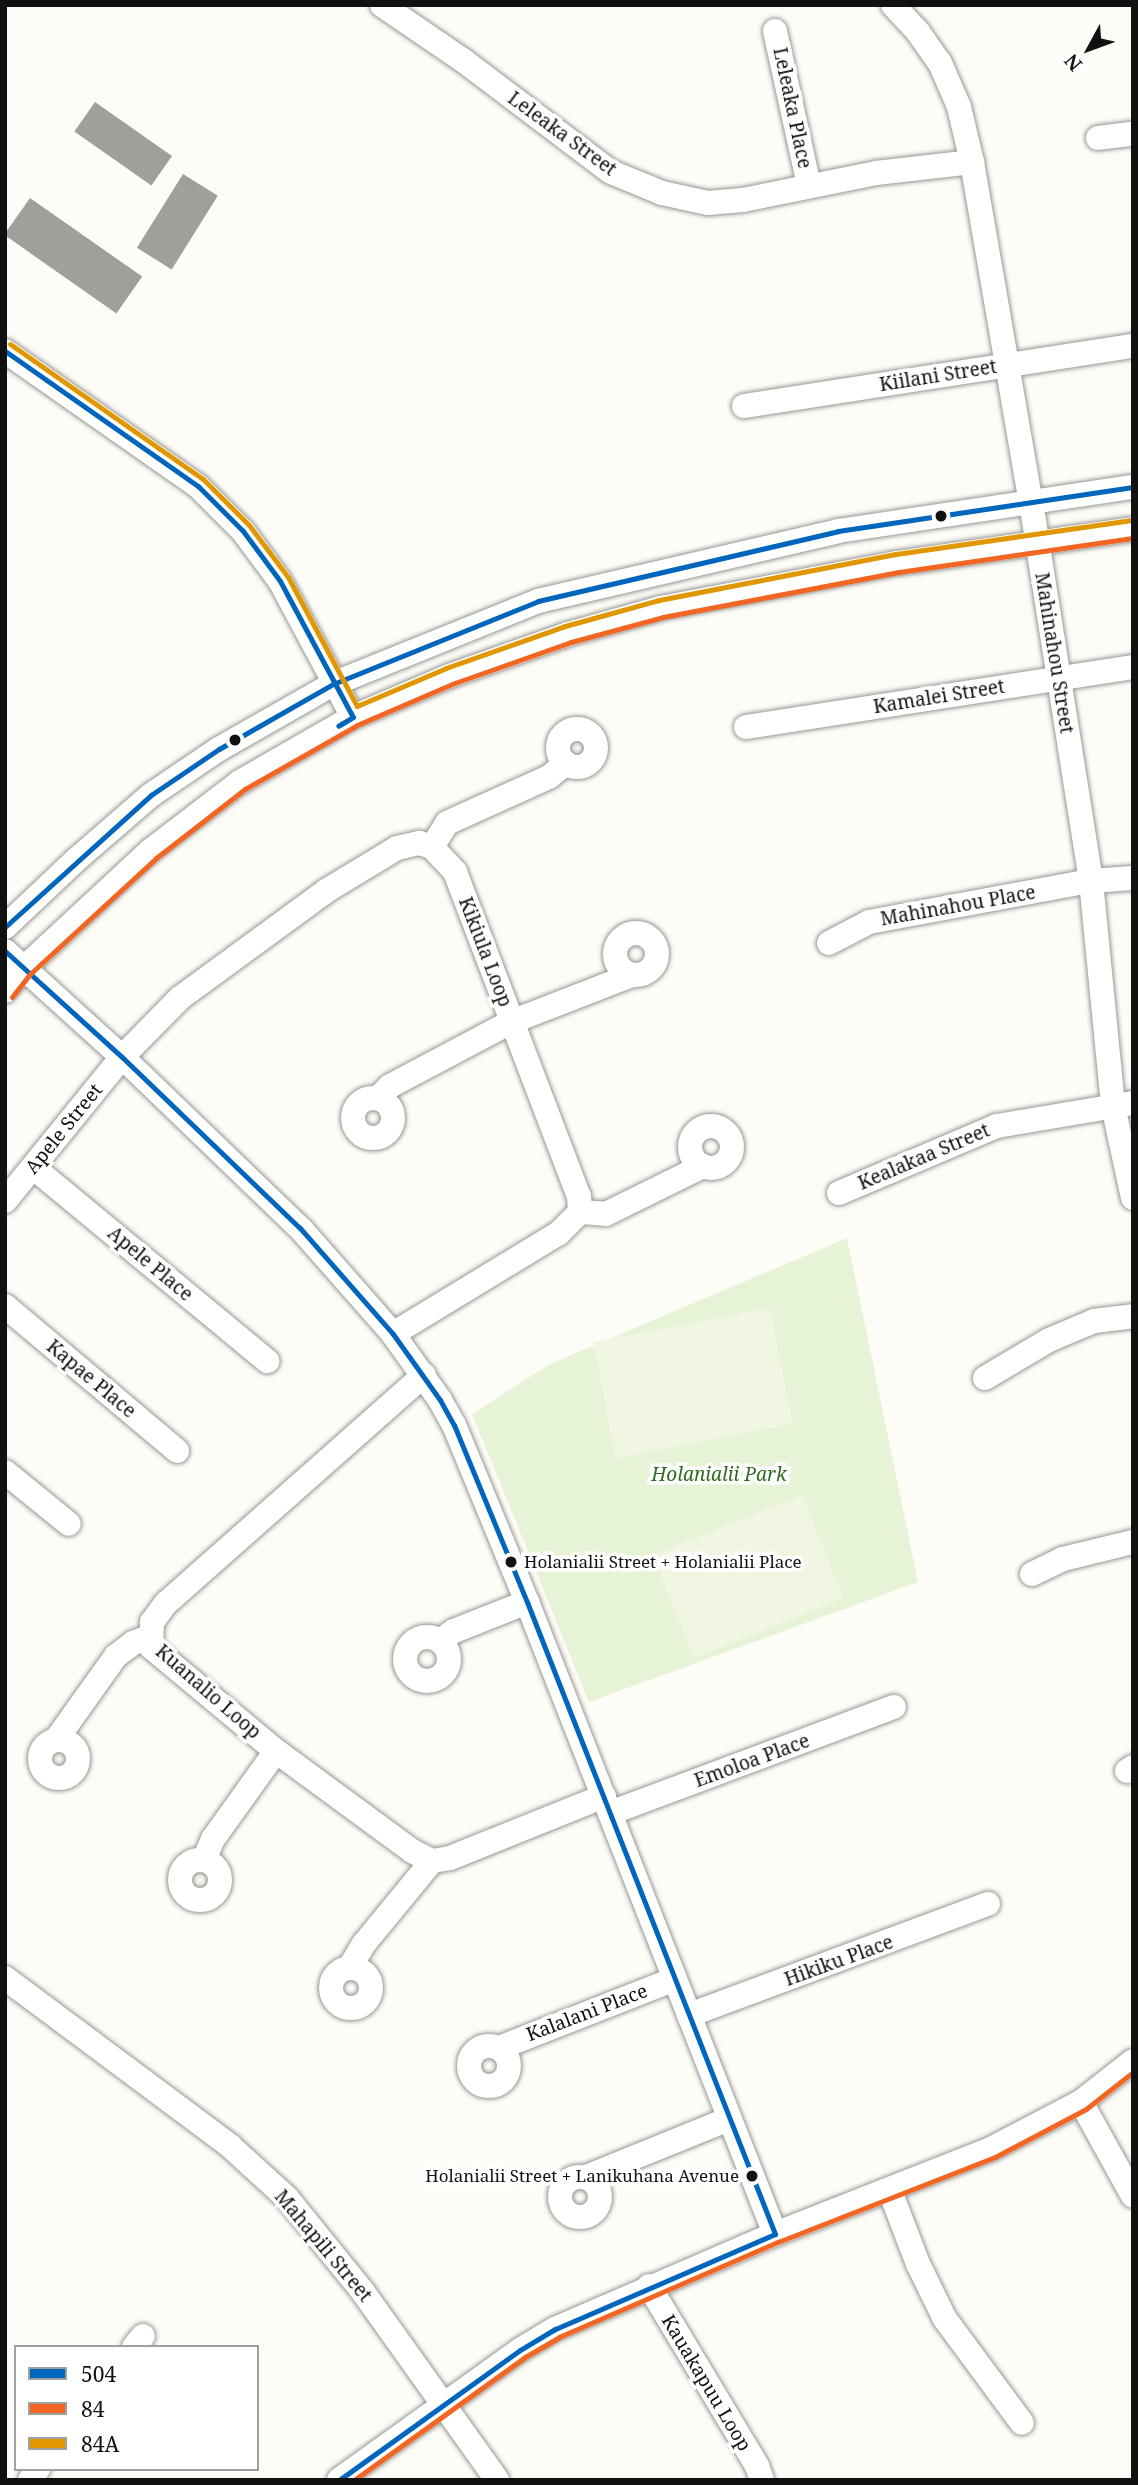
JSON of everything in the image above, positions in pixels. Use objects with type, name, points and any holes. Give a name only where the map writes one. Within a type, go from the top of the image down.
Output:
[{"type":"street","name":"Leleaka Street","points":[[382,5],[464,61],[611,172],[638,184],[708,203],[743,200],[876,173],[972,162]]},
{"type":"street","name":"Mahinahou Street","points":[[893,5],[918,32],[940,63],[959,107],[972,162],[1038,543],[1057,678],[1091,881],[1123,1104],[1133,1198]]},
{"type":"street","name":"Leleaka Place","points":[[775,31],[809,186]]},
{"type":"street","points":[[1098,138],[1133,134]]},
{"type":"street","name":"Kiilani Street","points":[[744,406],[1133,346]]},
{"type":"street","points":[[5,351],[198,485],[243,531],[279,581],[353,717]]},
{"type":"street","points":[[5,927],[77,859],[151,795],[230,741],[333,684],[538,601],[838,531],[1133,487]]},
{"type":"street","points":[[5,991],[24,968],[150,851],[240,782],[353,717],[449,676],[568,634],[661,608],[898,563],[1133,529]]},
{"type":"street","name":"Kamalei Street","points":[[746,727],[1133,667]]},
{"type":"street","points":[[122,1057],[180,998],[326,891],[397,848],[419,842],[432,847],[447,823],[550,777],[566,763]]},
{"type":"street","name":"Kikiula Loop","points":[[432,847],[455,872],[579,1196],[580,1212]]},
{"type":"street","name":"Mahinahou Place","points":[[829,943],[869,922],[1091,881],[1133,878]]},
{"type":"street","points":[[5,951],[122,1057],[300,1228],[393,1334],[424,1375],[454,1425],[527,1602],[775,2234]]},
{"type":"street","points":[[378,1098],[390,1086],[512,1022],[632,975]]},
{"type":"street","name":"Apele Street","points":[[5,1202],[122,1057]]},
{"type":"street","name":"Kealakaa Street","points":[[839,1193],[997,1126],[1123,1104]]},
{"type":"street","points":[[393,1334],[559,1233],[580,1212],[606,1214],[703,1166]]},
{"type":"street","name":"Apele Place","points":[[34,1168],[267,1361]]},
{"type":"street","name":"Kapae Place","points":[[5,1306],[177,1451]]},
{"type":"street","points":[[985,1378],[1049,1340],[1094,1321],[1133,1316]]},
{"type":"street","name":"Kuanalio Loop","points":[[424,1375],[166,1603],[152,1622],[149,1637],[151,1647],[160,1656],[276,1751],[412,1851],[432,1861]]},
{"type":"street","points":[[5,1472],[69,1524]]},
{"type":"street","points":[[1032,1574],[1063,1559],[1133,1542]]},
{"type":"street","points":[[439,1641],[454,1630],[527,1602]]},
{"type":"street","points":[[56,1740],[116,1656],[133,1643],[149,1637]]},
{"type":"street","name":"Emoloa Place","points":[[607,1805],[894,1707]]},
{"type":"street","points":[[204,1860],[214,1839],[276,1751]]},
{"type":"street","points":[[350,1967],[363,1945],[432,1861],[450,1858],[607,1805]]},
{"type":"street","name":"Hikiku Place","points":[[689,2015],[988,1904]]},
{"type":"street","name":"Mahapili Street","points":[[5,1978],[230,2146],[287,2199],[363,2292],[497,2480]]},
{"type":"street","name":"Kalalani Place","points":[[499,2048],[675,1979]]},
{"type":"street","points":[[339,2480],[520,2350],[555,2329],[649,2286],[775,2234],[992,2149],[1080,2102],[1133,2061]]},
{"type":"street","points":[[1080,2102],[1133,2196]]},
{"type":"street","points":[[586,2177],[729,2119]]},
{"type":"street","points":[[890,2191],[918,2264],[945,2319],[1022,2423]]},
{"type":"street","name":"Kauakapuu Loop","points":[[649,2286],[757,2466],[762,2480]]},
{"type":"green space","name":"Holanialii Park","points":[[847,1238],[918,1582],[589,1702],[472,1414],[550,1364]]},
{"type":"green space","points":[[770,1308],[793,1424],[616,1458],[593,1342]]},
{"type":"green space","points":[[802,1495],[844,1598],[694,1658],[653,1555]]},
{"type":"building","points":[[95,102],[172,156],[151,185],[74,131]]},
{"type":"building","points":[[183,174],[218,196],[172,270],[137,248]]},
{"type":"building","points":[[30,198],[142,277],[116,313],[5,235]]},
{"type":"transit line","name":"84A","points":[[10,344],[203,479],[249,525],[288,577],[357,706],[446,668],[565,626],[659,600],[896,554],[1132,520]]},
{"type":"transit line","name":"504","points":[[5,351],[198,486],[243,531],[280,581],[353,717],[338,726]]},
{"type":"transit line","name":"504","points":[[5,927],[151,795],[219,749],[333,684],[538,601],[838,531],[1133,487]]},
{"type":"transit line","name":"84","points":[[12,997],[30,974],[156,858],[245,789],[357,725],[452,684],[571,642],[663,617],[899,572],[1133,538]]},
{"type":"transit line","name":"504","points":[[5,951],[122,1057],[300,1228],[393,1334],[440,1400],[454,1425],[527,1602],[775,2234],[555,2329],[520,2350],[339,2480]]},
{"type":"transit line","name":"84","points":[[354,2480],[525,2357],[559,2337],[778,2242],[995,2157],[1086,2109],[1133,2072]]},
{"type":"place","name":"Holanialii Street + Holanialii Place","points":[[511,1562]]},
{"type":"place","name":"Holanialii Street + Lanikuhana Avenue","points":[[752,2176]]}]
